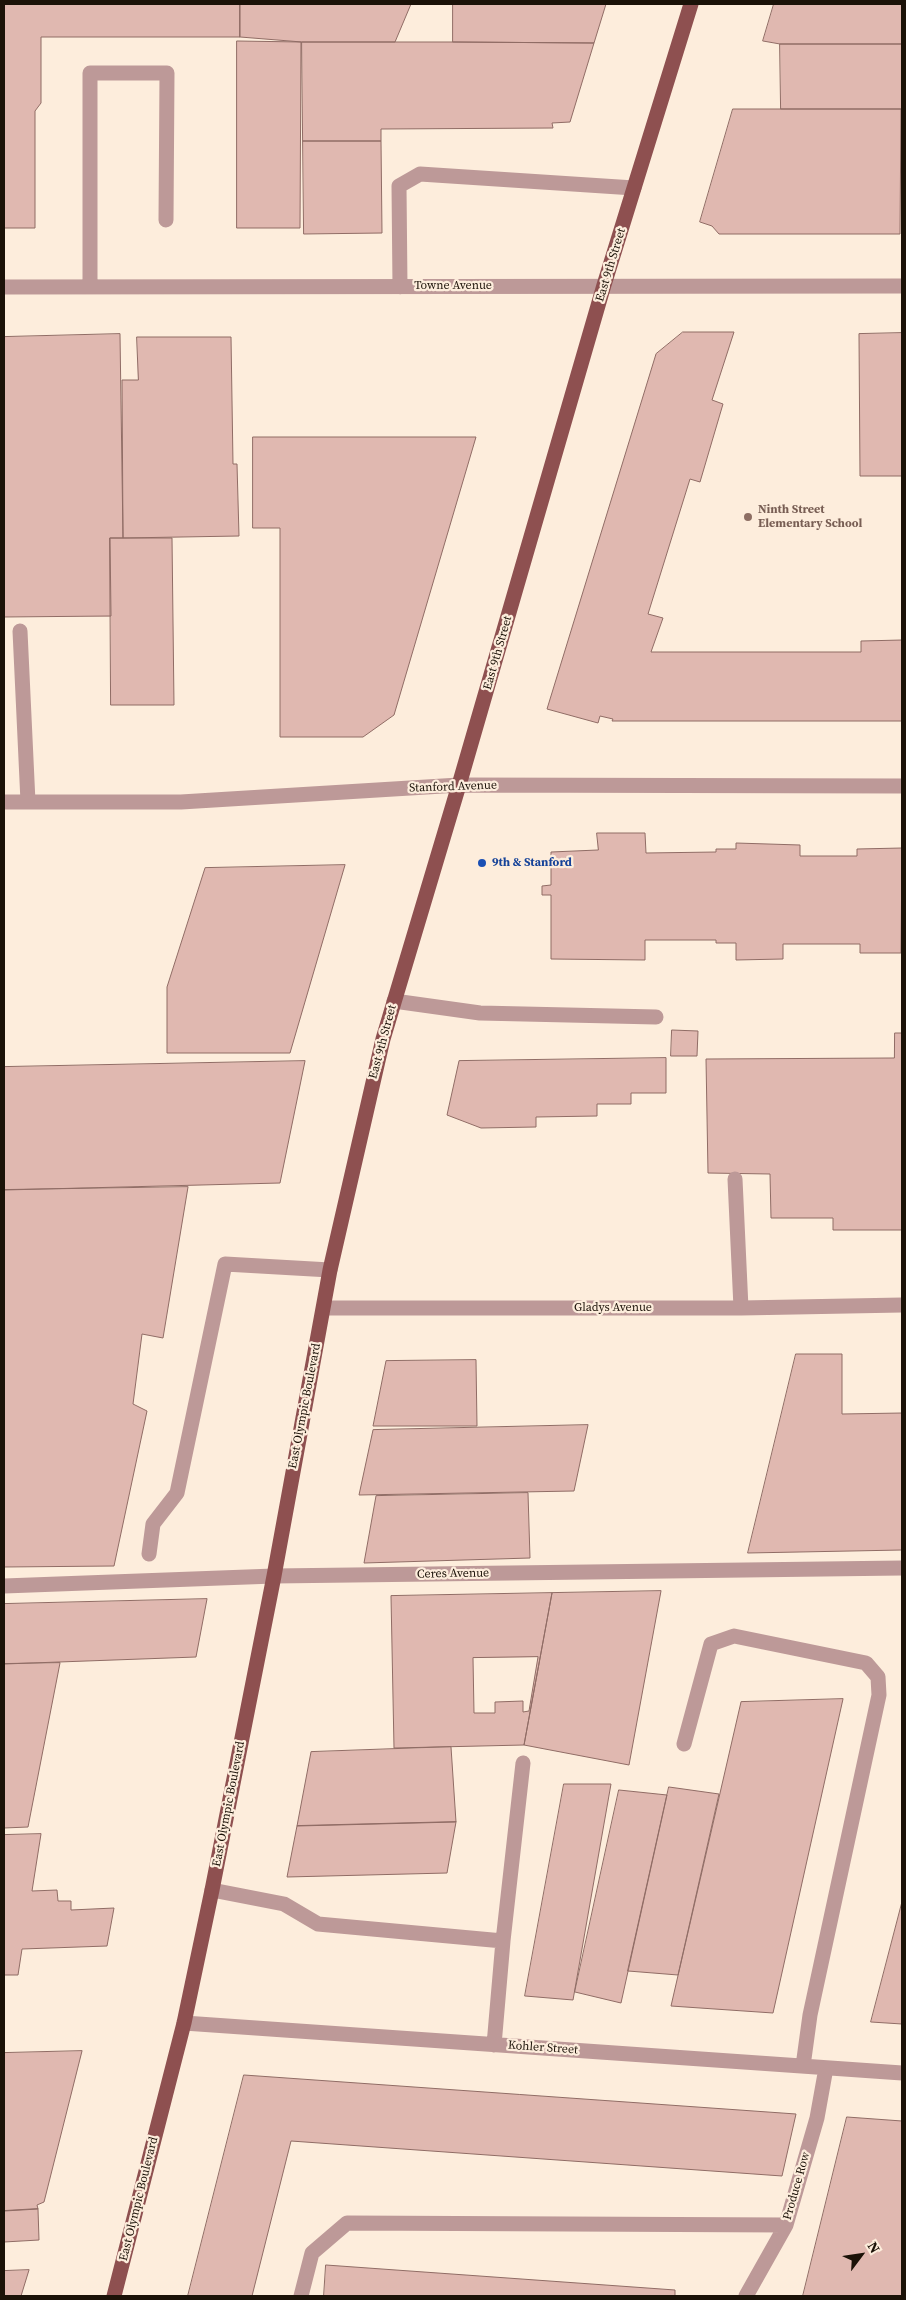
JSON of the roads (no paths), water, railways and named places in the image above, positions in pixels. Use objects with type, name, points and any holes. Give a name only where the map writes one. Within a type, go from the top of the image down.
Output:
[{"type":"main road","name":"East 9th Street","points":[[324,1308],[330,1270],[382,1039],[459,786],[604,286],[690,4]]},
{"type":"main road","name":"East Olympic Boulevard","points":[[114,2296],[184,2023],[274,1576],[324,1308]]},
{"type":"street","points":[[90,287],[90,73],[167,73],[166,220]]},
{"type":"street","points":[[400,286],[399,186],[420,174],[634,188]]},
{"type":"street","name":"Towne Avenue","points":[[4,287],[902,286]]},
{"type":"street","points":[[20,631],[28,802]]},
{"type":"street","name":"Stanford Avenue","points":[[4,802],[181,802],[459,786],[902,786]]},
{"type":"street","points":[[394,1001],[480,1013],[656,1017]]},
{"type":"street","points":[[735,1179],[741,1308]]},
{"type":"street","points":[[149,1554],[153,1524],[177,1493],[226,1264],[330,1270]]},
{"type":"street","name":"Gladys Avenue","points":[[324,1308],[741,1308],[902,1305]]},
{"type":"street","name":"Ceres Avenue","points":[[4,1586],[274,1576],[902,1568]]},
{"type":"street","points":[[684,1744],[711,1644],[734,1636],[866,1663],[878,1677],[879,1695],[810,2015],[803,2066]]},
{"type":"street","points":[[494,2045],[503,1941],[523,1763]]},
{"type":"street","points":[[212,1890],[284,1904],[318,1924],[503,1941]]},
{"type":"street","name":"Kohler Street","points":[[184,2023],[902,2073]]},
{"type":"street","name":"Produce Row","points":[[746,2296],[786,2225],[816,2118],[826,2068]]},
{"type":"street","points":[[301,2296],[312,2253],[347,2223],[786,2225]]},
{"type":"place","name":"Ninth Street Elementary School","points":[[748,517]]},
{"type":"place","name":"9th & Stanford","points":[[482,863]]}]
